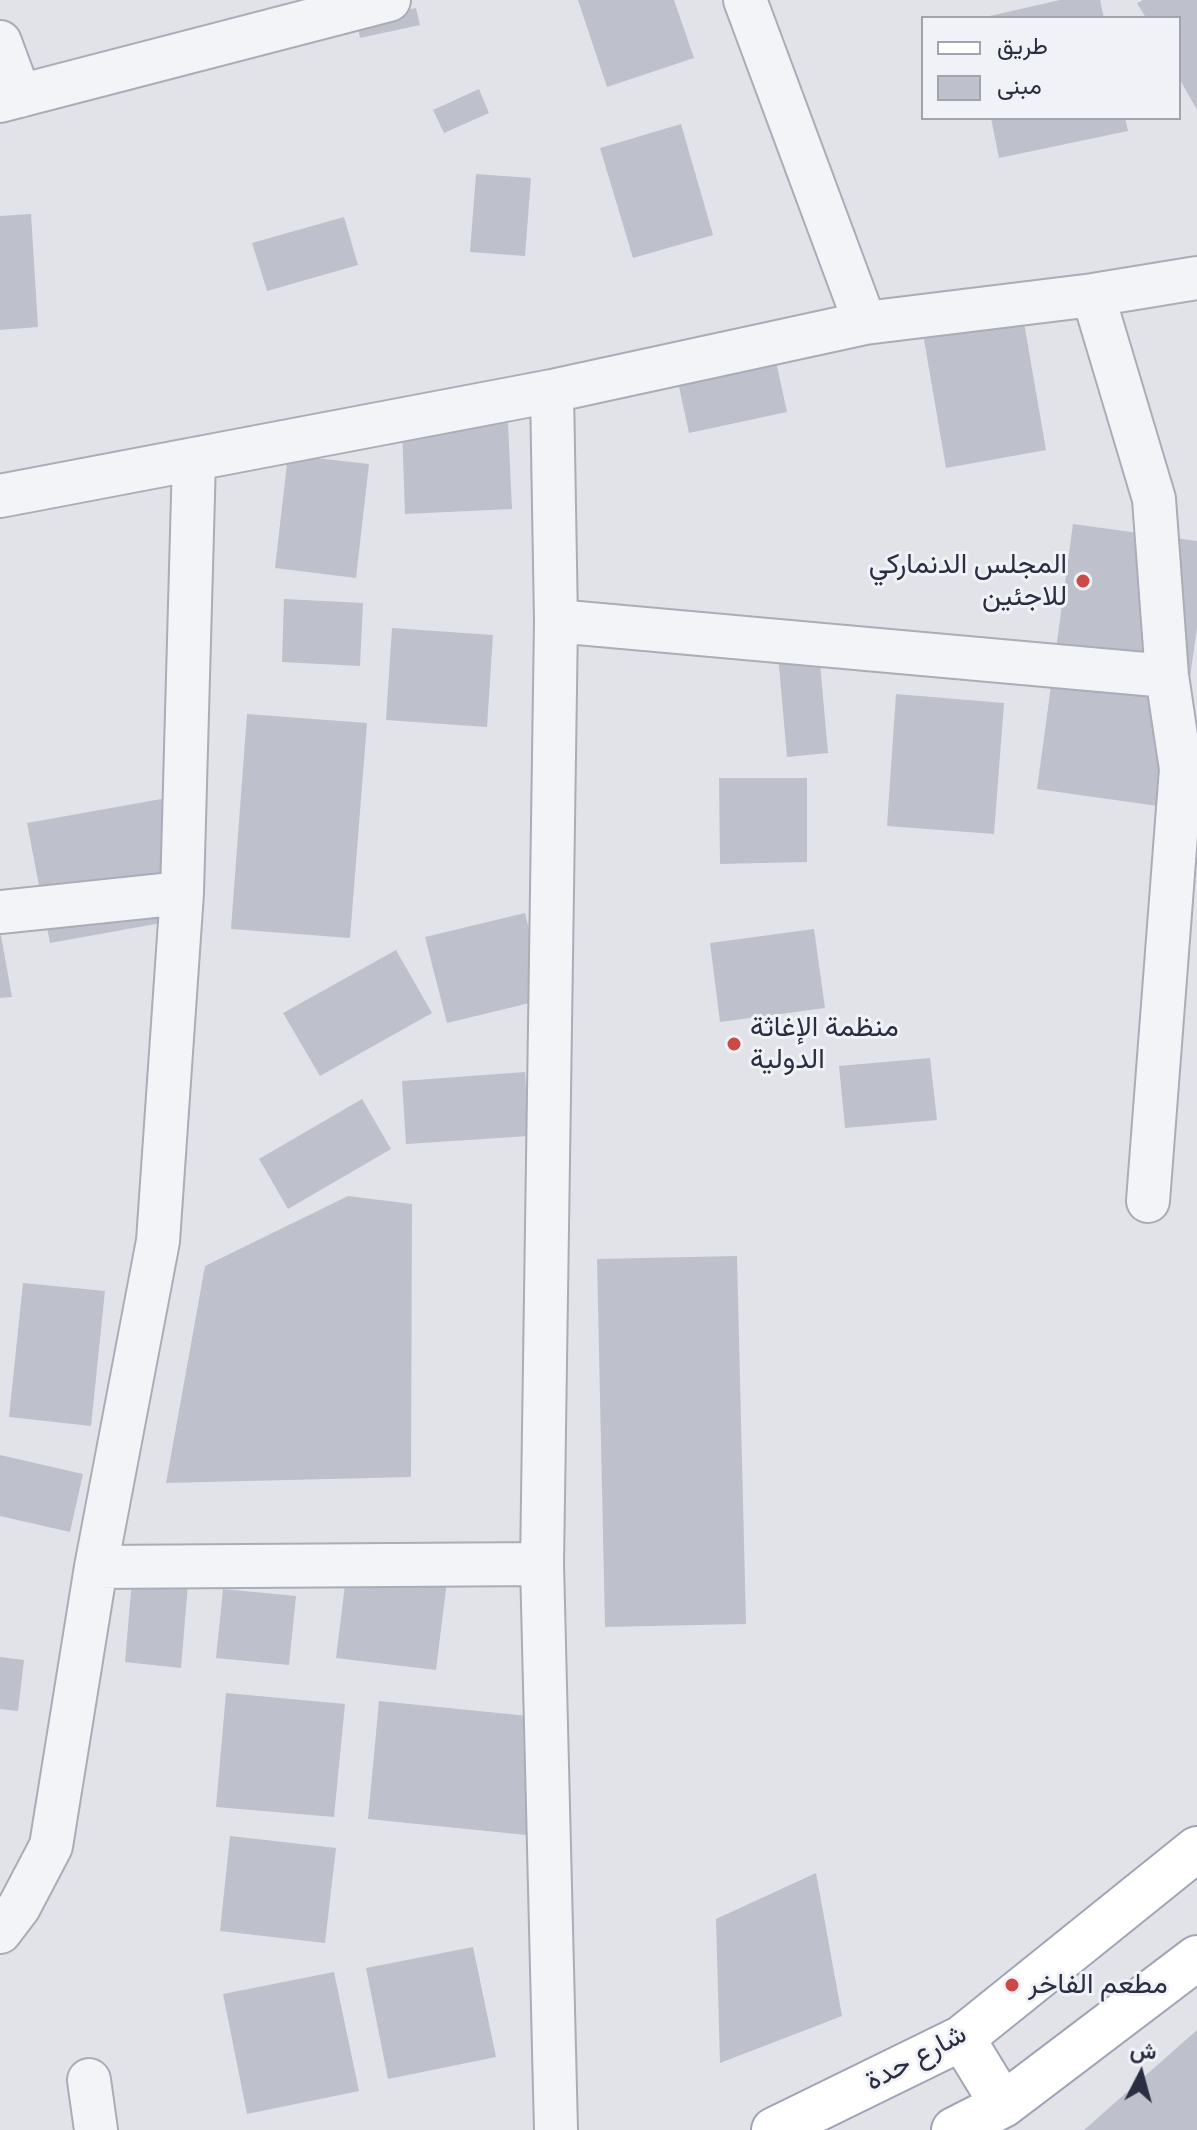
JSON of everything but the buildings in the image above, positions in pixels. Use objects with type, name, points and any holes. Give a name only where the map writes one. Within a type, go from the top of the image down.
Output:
[{"type":"main road","name":"شارع حدة","points":[[774,2130],[962,2038],[1197,1849]]},
{"type":"main road","points":[[954,2130],[1009,2117],[1197,1958]]},
{"type":"main road","points":[[962,2038],[1009,2117]]},
{"type":"street","points":[[0,42],[10,98],[389,0]]},
{"type":"street","points":[[745,0],[865,323]]},
{"type":"street","points":[[0,496],[552,391],[865,323],[1093,295],[1197,278]]},
{"type":"street","points":[[1093,295],[1154,499],[1167,676],[1181,769],[1148,1201]]},
{"type":"street","points":[[552,391],[556,621],[542,1564],[556,2130]]},
{"type":"street","points":[[0,1932],[19,1907],[51,1846],[96,1567],[158,1241],[182,893],[194,460]]},
{"type":"street","points":[[556,621],[1167,676]]},
{"type":"street","points":[[0,912],[182,893]]},
{"type":"street","points":[[96,1567],[542,1564]]},
{"type":"street","points":[[89,2080],[96,2130]]},
{"type":"place","name":"المجلس الدنماركي للاجئين","points":[[1083,581]]},
{"type":"place","name":"منظمة الإغاثة الدولية","points":[[734,1044]]},
{"type":"place","name":"مطعم الفاخر","points":[[1012,1985]]}]
